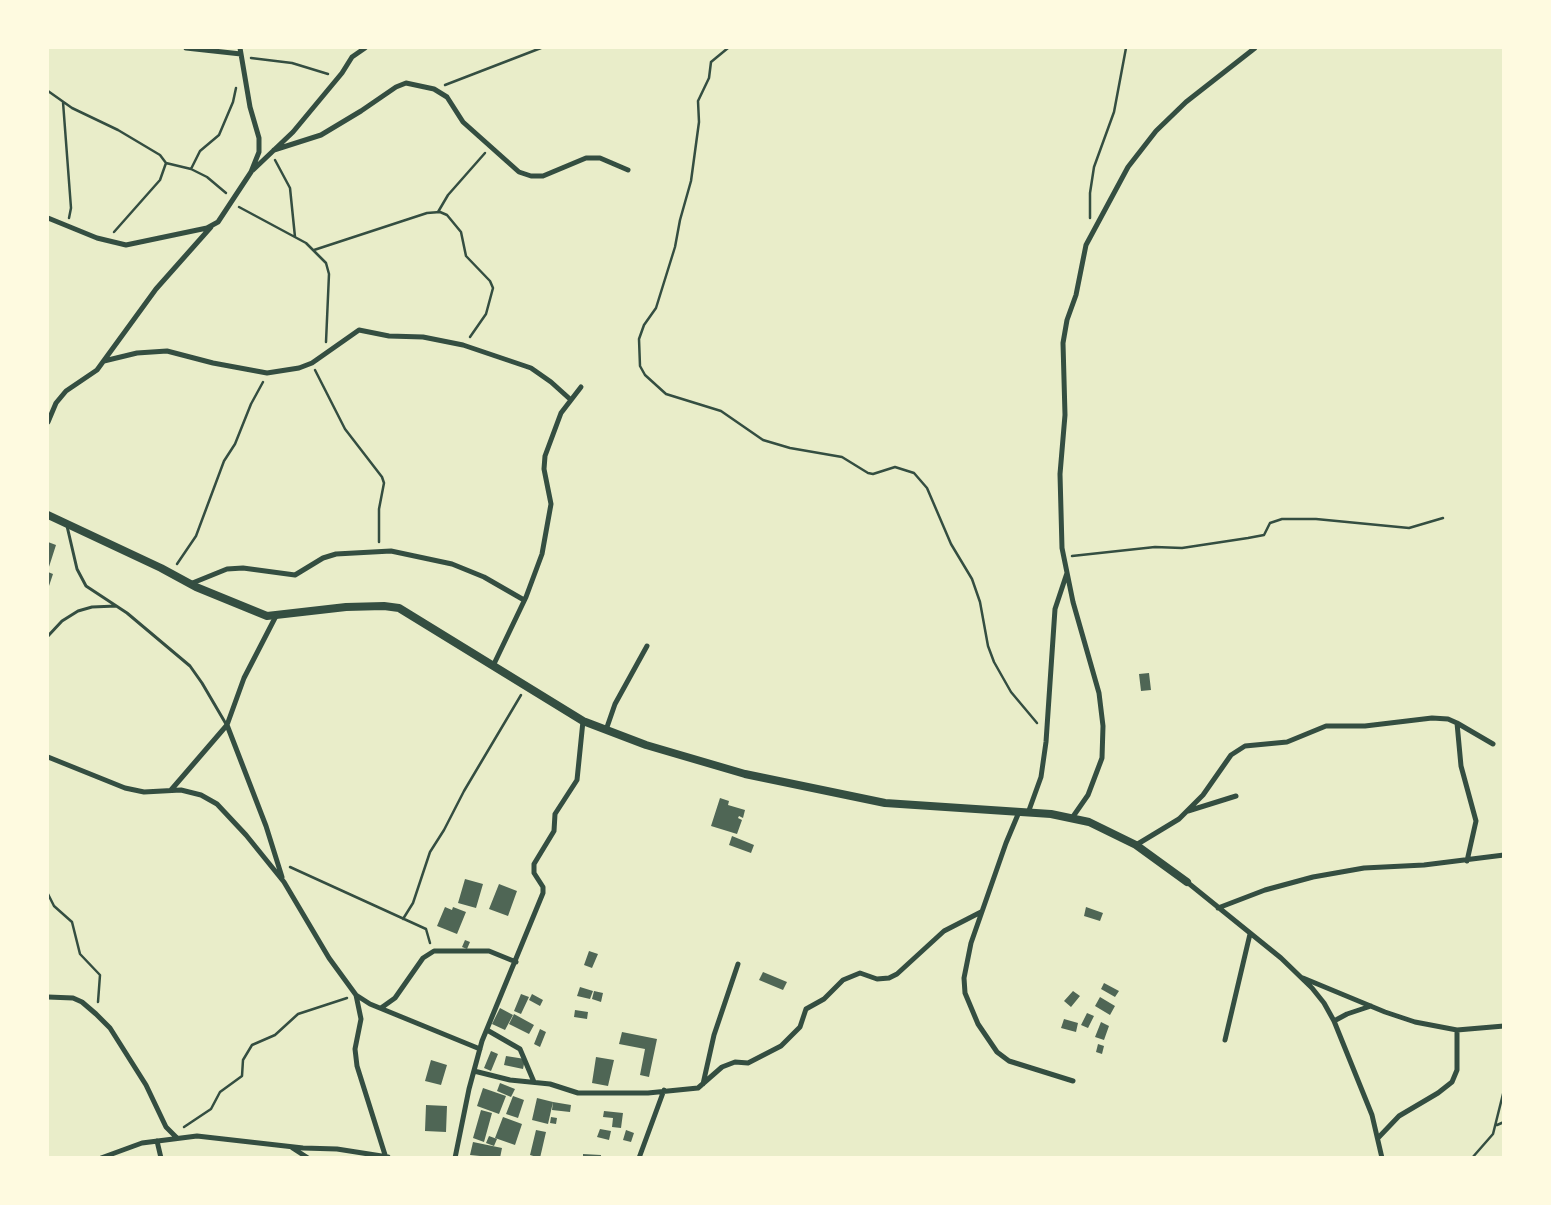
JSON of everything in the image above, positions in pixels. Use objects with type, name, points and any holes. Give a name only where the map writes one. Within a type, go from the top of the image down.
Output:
[{"type":"street","points":[[186,48],[242,56]]},
{"type":"street","points":[[48,218],[106,240],[131,245],[218,222],[250,172],[259,144],[240,48]]},
{"type":"street","points":[[250,172],[293,132],[340,76],[352,57],[365,48]]},
{"type":"street","points":[[1072,818],[1088,794],[1102,758],[1103,726],[1099,693],[1063,556],[1060,474],[1065,415],[1062,343],[1067,320],[1076,295],[1086,245],[1128,167],[1156,131],[1186,102],[1255,48]]},
{"type":"street","points":[[272,152],[321,135],[361,112],[396,87],[406,83],[434,89],[446,97],[463,122],[519,172],[531,176],[543,176],[586,158],[600,158],[628,170]]},
{"type":"street","points":[[48,422],[56,403],[66,391],[84,380],[104,361],[156,289],[212,225]]},
{"type":"street","points":[[104,361],[137,353],[167,351],[206,362],[267,373],[292,369],[312,363],[359,330],[389,336],[423,336],[463,345],[531,368],[552,382],[571,400]]},
{"type":"street","points":[[493,666],[524,600],[542,554],[551,504],[544,469],[545,456],[562,413],[581,387]]},
{"type":"street","points":[[48,515],[190,584],[253,611],[276,616],[346,607],[384,606],[399,608],[583,721],[646,745],[745,774],[819,791],[885,803],[1019,812],[1072,818],[1089,822],[1136,845],[1187,882],[1300,977],[1324,1003],[1334,1021],[1372,1115],[1382,1158]]},
{"type":"street","points":[[190,584],[219,571],[232,568],[295,575],[323,558],[336,554],[378,551],[399,552],[452,564],[484,577],[524,600]]},
{"type":"street","points":[[1028,813],[1040,778],[1047,733],[1055,609],[1067,573]]},
{"type":"street","points":[[171,790],[227,725],[244,678],[276,616]]},
{"type":"street","points":[[606,730],[615,704],[647,646]]},
{"type":"street","points":[[1136,845],[1158,833],[1186,811],[1203,795],[1231,755],[1245,746],[1288,742],[1312,731],[1332,726],[1365,726],[1432,718],[1448,719],[1493,744]]},
{"type":"street","points":[[455,1158],[480,1049],[543,893],[543,887],[534,873],[534,864],[554,831],[555,814],[577,780],[583,721]]},
{"type":"street","points":[[1457,723],[1461,766],[1476,821],[1467,861]]},
{"type":"street","points":[[227,725],[284,882]]},
{"type":"street","points":[[48,757],[126,788],[144,792],[171,790],[193,792],[217,804],[246,835],[284,882],[329,958],[356,995],[361,1018],[355,1049],[357,1066],[386,1157],[337,1149],[204,1137],[175,1137],[142,1143],[101,1158]]},
{"type":"street","points":[[1186,811],[1236,796]]},
{"type":"street","points":[[1019,812],[971,943],[964,978],[965,993],[978,1024],[997,1052],[1009,1061],[1073,1081]]},
{"type":"street","points":[[1218,908],[1265,890],[1313,877],[1364,868],[1467,861],[1502,854]]},
{"type":"street","points":[[474,1071],[510,1080],[534,1082],[578,1093],[648,1093],[664,1090],[682,1090],[703,1085],[722,1067],[735,1062],[748,1063],[781,1046],[800,1027],[806,1009],[824,999],[843,980],[860,973],[877,979],[889,978],[897,974],[944,931],[981,912]]},
{"type":"street","points":[[1226,1040],[1250,934]]},
{"type":"street","points":[[381,1008],[394,998],[413,970],[430,952],[489,951],[516,962]]},
{"type":"street","points":[[703,1085],[714,1035],[738,964]]},
{"type":"street","points":[[1300,977],[1415,1022],[1457,1030],[1504,1026]]},
{"type":"street","points":[[356,995],[381,1008],[480,1049]]},
{"type":"street","points":[[48,997],[74,998],[82,1002],[110,1028],[146,1085],[161,1117],[175,1137]]},
{"type":"street","points":[[1334,1021],[1347,1014],[1371,1006]]},
{"type":"street","points":[[487,1030],[520,1049],[534,1082]]},
{"type":"street","points":[[1378,1138],[1399,1116],[1438,1094],[1452,1082],[1457,1070],[1457,1030]]},
{"type":"street","points":[[639,1158],[664,1090]]},
{"type":"street","points":[[157,1141],[161,1158]]},
{"type":"street","points":[[289,1146],[308,1158]]},
{"type":"lane","points":[[67,524],[77,569],[86,586],[117,606],[190,666],[227,725]]},
{"type":"lane","points":[[48,636],[62,622],[78,611],[92,607],[117,606]]},
{"type":"path","points":[[434,89],[541,48]]},
{"type":"path","points":[[728,48],[711,62],[709,78],[698,101],[699,122],[691,181],[680,220],[675,247],[656,308],[644,325],[639,339],[638,351],[643,370],[658,388],[666,394],[720,411],[763,440],[790,448],[842,457],[873,474],[895,467],[914,473],[927,488],[951,544],[972,579],[980,602],[988,646],[994,662],[1012,692],[1047,733]]},
{"type":"path","points":[[1092,232],[1089,214],[1094,167],[1114,112],[1126,48]]},
{"type":"path","points":[[242,56],[292,63],[318,73],[340,76]]},
{"type":"path","points":[[191,170],[200,151],[219,135],[233,102],[237,86]]},
{"type":"path","points":[[48,90],[64,102],[160,154],[166,163],[206,176],[232,201],[314,250],[328,268],[325,355]]},
{"type":"path","points":[[64,102],[71,208],[68,226]]},
{"type":"path","points":[[438,212],[448,195],[490,147]]},
{"type":"path","points":[[272,152],[290,188],[295,237]]},
{"type":"path","points":[[106,240],[160,180],[166,163]]},
{"type":"path","points":[[314,250],[348,238],[438,212],[447,215],[455,222],[461,232],[466,256],[490,281],[493,288],[486,314],[477,329],[463,345]]},
{"type":"path","points":[[312,363],[345,429],[362,448],[384,483],[379,510],[378,551]]},
{"type":"path","points":[[172,574],[196,536],[224,461],[235,444],[267,373]]},
{"type":"path","points":[[1063,556],[1155,547],[1182,548],[1248,538],[1264,535],[1270,523],[1282,519],[1316,519],[1409,528],[1443,518]]},
{"type":"path","points":[[403,918],[413,902],[430,852],[526,687]]},
{"type":"path","points":[[277,861],[318,882],[367,901],[426,929],[429,934],[430,952]]},
{"type":"path","points":[[48,894],[54,906],[72,922],[80,954],[100,975],[96,1014]]},
{"type":"path","points":[[175,1137],[211,1109],[220,1092],[242,1076],[243,1060],[252,1045],[275,1035],[298,1014],[356,995]]},
{"type":"path","points":[[1472,1158],[1493,1134],[1497,1125],[1504,1090]]},
{"type":"path","points":[[1497,1125],[1504,1122]]},
{"type":"building","points":[[48,542],[56,545],[48,570]]},
{"type":"building","points":[[48,572],[53,574],[48,589]]},
{"type":"building","points":[[1149,673],[1151,690],[1141,691],[1139,674]]},
{"type":"building","points":[[720,798],[729,801],[728,805],[745,810],[743,818],[739,816],[738,818],[742,820],[737,834],[711,826]]},
{"type":"building","points":[[732,836],[754,845],[751,853],[729,845]]},
{"type":"building","points":[[465,879],[483,884],[476,908],[458,903]]},
{"type":"building","points":[[499,884],[517,891],[508,916],[489,909]]},
{"type":"building","points":[[445,907],[452,910],[453,907],[466,912],[457,934],[437,926]]},
{"type":"building","points":[[1086,907],[1103,913],[1100,921],[1084,916]]},
{"type":"building","points":[[465,940],[470,942],[467,949],[462,947]]},
{"type":"building","points":[[589,951],[598,954],[592,968],[584,965]]},
{"type":"building","points":[[763,972],[787,982],[783,990],[759,980]]},
{"type":"building","points":[[1104,983],[1119,991],[1115,997],[1101,989]]},
{"type":"building","points":[[580,987],[593,991],[590,999],[577,996]]},
{"type":"building","points":[[594,991],[603,993],[601,1002],[592,999]]},
{"type":"building","points":[[1073,991],[1080,996],[1071,1007],[1064,1001]]},
{"type":"building","points":[[521,994],[529,997],[521,1014],[514,1011]]},
{"type":"building","points":[[532,994],[543,1000],[540,1006],[529,1000]]},
{"type":"building","points":[[1100,997],[1115,1006],[1110,1015],[1095,1006]]},
{"type":"building","points":[[500,1008],[513,1015],[505,1030],[492,1024]]},
{"type":"building","points":[[575,1010],[588,1012],[587,1019],[574,1017]]},
{"type":"building","points":[[1087,1013],[1094,1016],[1088,1028],[1081,1025]]},
{"type":"building","points":[[514,1014],[534,1025],[529,1034],[509,1024]]},
{"type":"building","points":[[1064,1019],[1078,1023],[1076,1032],[1061,1028]]},
{"type":"building","points":[[1101,1022],[1109,1026],[1104,1040],[1095,1037]]},
{"type":"building","points":[[540,1029],[546,1032],[540,1047],[534,1044]]},
{"type":"building","points":[[622,1032],[657,1039],[649,1077],[640,1075],[645,1049],[619,1044]]},
{"type":"building","points":[[1098,1044],[1104,1046],[1102,1054],[1096,1052]]},
{"type":"building","points":[[491,1051],[498,1054],[491,1071],[484,1068]]},
{"type":"building","points":[[506,1056],[525,1059],[523,1069],[504,1065]]},
{"type":"building","points":[[596,1057],[614,1060],[608,1086],[592,1083]]},
{"type":"building","points":[[431,1060],[447,1065],[441,1085],[425,1081]]},
{"type":"building","points":[[500,1083],[515,1089],[511,1097],[497,1091]]},
{"type":"building","points":[[483,1088],[506,1096],[499,1114],[477,1106]]},
{"type":"building","points":[[513,1096],[524,1100],[518,1118],[506,1114]]},
{"type":"building","points":[[537,1098],[553,1102],[548,1124],[532,1120]]},
{"type":"building","points":[[553,1102],[571,1105],[570,1112],[552,1110]]},
{"type":"building","points":[[426,1105],[447,1106],[446,1132],[425,1131]]},
{"type":"building","points":[[481,1110],[492,1113],[484,1142],[473,1138]]},
{"type":"building","points":[[604,1111],[623,1113],[621,1128],[612,1127],[613,1118],[603,1117]]},
{"type":"building","points":[[503,1117],[522,1124],[515,1145],[495,1138]]},
{"type":"building","points":[[551,1117],[557,1118],[556,1124],[550,1123]]},
{"type":"building","points":[[600,1129],[611,1131],[609,1140],[597,1137]]},
{"type":"building","points":[[536,1130],[546,1132],[540,1158],[530,1155]]},
{"type":"building","points":[[626,1130],[634,1133],[631,1142],[623,1140]]},
{"type":"building","points":[[489,1136],[497,1139],[494,1146],[486,1143]]},
{"type":"building","points":[[473,1142],[502,1148],[500,1158],[470,1155]]},
{"type":"building","points":[[583,1154],[601,1155],[601,1158],[583,1158]]}]
